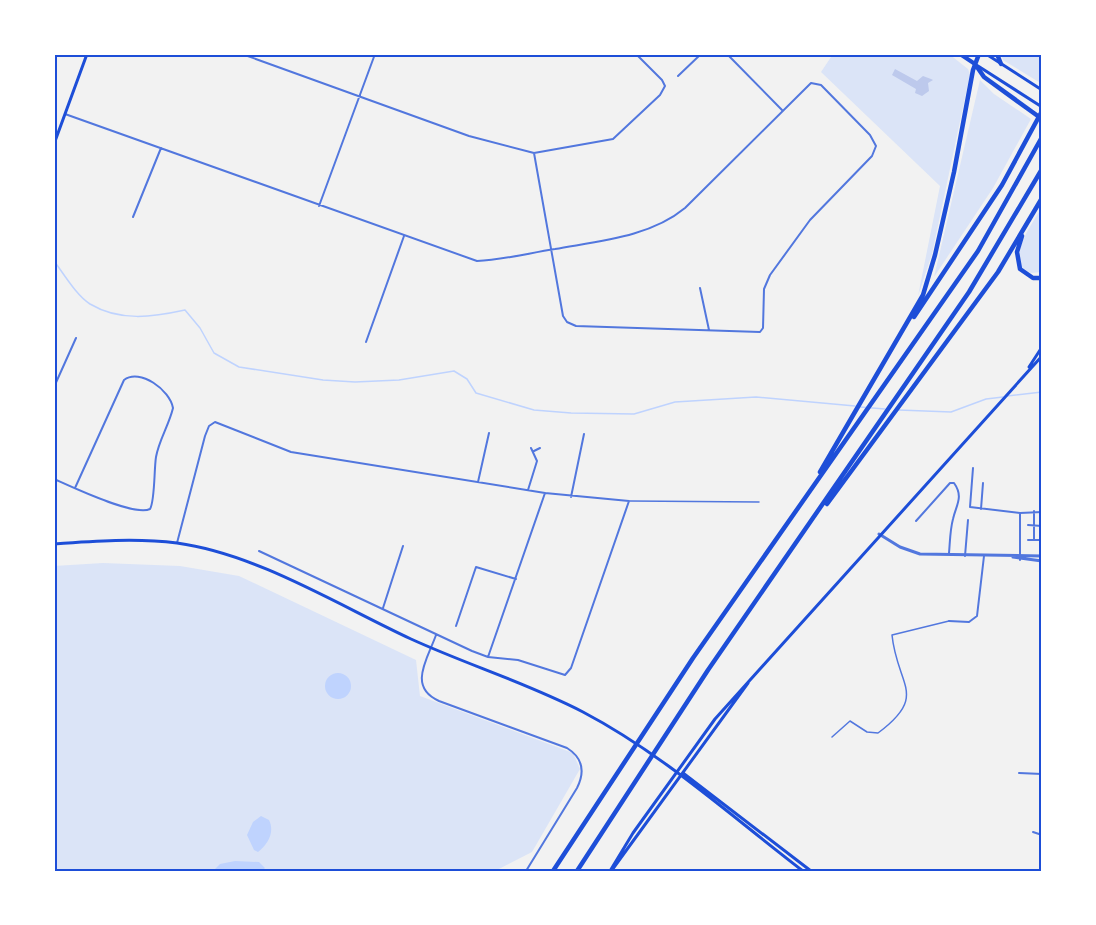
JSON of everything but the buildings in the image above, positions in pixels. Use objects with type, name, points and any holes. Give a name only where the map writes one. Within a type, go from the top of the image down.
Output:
[{"type":"highway","points":[[801,503],[923,295],[932,267],[979,54]]},
{"type":"highway","points":[[997,54],[1001,64]]},
{"type":"highway","points":[[975,64],[984,77],[1042,119]]},
{"type":"highway","points":[[897,341],[988,207],[1042,109]]},
{"type":"highway","points":[[553,871],[686,667],[978,251],[1042,137]]},
{"type":"highway","points":[[577,871],[708,670],[969,292],[1042,169]]},
{"type":"highway","points":[[815,517],[840,489],[998,272],[1042,198]]},
{"type":"highway","points":[[1024,228],[1017,252],[1017,263],[1028,276],[1042,278]]},
{"type":"main road","points":[[54,144],[87,54]]},
{"type":"main road","points":[[960,54],[1042,109]]},
{"type":"main road","points":[[986,54],[1042,90]]},
{"type":"main road","points":[[1023,377],[1042,347]]},
{"type":"main road","points":[[610,871],[623,858],[715,719],[879,534],[1042,357]]},
{"type":"main road","points":[[54,544],[127,541],[177,543],[267,571],[432,648],[554,697],[621,734],[674,769],[803,871]]},
{"type":"main road","points":[[610,871],[633,833],[680,774]]},
{"type":"main road","points":[[680,774],[811,871]]},
{"type":"street","points":[[242,54],[469,136],[534,153],[613,139],[660,95],[665,86],[662,80],[636,54]]},
{"type":"street","points":[[318,206],[375,54]]},
{"type":"street","points":[[678,76],[701,54]]},
{"type":"street","points":[[726,54],[782,110]]},
{"type":"street","points":[[65,114],[477,261],[550,250],[632,234],[669,219],[686,208],[806,86],[818,83],[874,139],[876,148],[872,156],[810,220],[770,275],[764,289],[762,331],[570,324],[563,316],[550,250],[534,153]]},
{"type":"street","points":[[133,217],[161,148]]},
{"type":"street","points":[[366,342],[404,236]]},
{"type":"street","points":[[700,288],[709,330]]},
{"type":"street","points":[[54,387],[76,338]]},
{"type":"street","points":[[54,479],[75,488],[137,511],[148,510],[153,505],[156,454],[173,408],[166,392],[139,377],[130,376],[124,380],[75,488]]},
{"type":"street","points":[[177,543],[204,436],[212,423],[224,424],[291,452],[571,497],[629,501],[572,668],[567,674],[562,675],[518,660],[488,657],[436,635],[260,551]]},
{"type":"street","points":[[478,482],[489,433]]},
{"type":"street","points":[[571,497],[584,434]]},
{"type":"street","points":[[528,490],[537,461],[532,450],[540,448]]},
{"type":"street","points":[[973,468],[969,506],[1020,513],[1042,512]]},
{"type":"street","points":[[916,521],[950,483],[954,483],[960,492],[953,518],[949,555]]},
{"type":"street","points":[[981,509],[984,483]]},
{"type":"street","points":[[488,657],[545,493]]},
{"type":"street","points":[[1034,511],[1034,540]]},
{"type":"street","points":[[1020,513],[1020,558]]},
{"type":"street","points":[[965,556],[968,520]]},
{"type":"street","points":[[1028,525],[1042,526]]},
{"type":"street","points":[[879,534],[906,550],[1042,561]]},
{"type":"street","points":[[1028,540],[1042,540]]},
{"type":"street","points":[[383,609],[403,546]]},
{"type":"street","points":[[1020,558],[1042,555]]},
{"type":"street","points":[[949,621],[969,622],[977,616],[984,556]]},
{"type":"street","points":[[456,626],[476,567],[516,579]]},
{"type":"street","points":[[436,635],[420,677],[423,688],[431,697],[567,748],[580,762],[583,774],[579,784],[526,871]]},
{"type":"street","points":[[1019,773],[1042,774]]},
{"type":"street","points":[[1033,832],[1042,835]]},
{"type":"lane","points":[[629,501],[759,502]]},
{"type":"lane","points":[[832,737],[850,721],[867,732],[879,733],[902,712],[908,698],[897,662],[892,635],[949,621]]},
{"type":"shaded area","points":[[833,54],[949,54],[968,69],[970,74],[932,254],[918,296],[940,186],[821,72]]},
{"type":"shaded area","points":[[1001,54],[1042,54],[1042,84],[1003,60]]},
{"type":"shaded area","points":[[980,80],[994,94],[1031,119],[993,188],[934,277]]},
{"type":"shaded area","points":[[1042,207],[1042,272],[1031,273],[1022,269],[1021,245]]},
{"type":"shaded area","points":[[103,563],[180,566],[239,576],[416,660],[420,696],[573,753],[580,769],[532,852],[495,871],[54,871],[54,566]]},
{"type":"water","points":[[338,673],[347,677],[351,686],[347,695],[338,699],[329,695],[325,686],[329,677]]},
{"type":"water","points":[[261,816],[269,820],[271,833],[265,845],[258,852],[254,850],[247,835],[253,822]]},
{"type":"water","points":[[235,861],[259,862],[265,868],[262,871],[213,871],[220,864]]},
{"type":"waterway","points":[[54,261],[80,295],[101,310],[125,316],[161,315],[185,310],[200,328],[214,353],[239,367],[323,380],[355,382],[399,380],[454,371],[467,379],[476,393],[534,410],[571,413],[634,414],[675,402],[756,397],[855,406]]},
{"type":"waterway","points":[[1007,396],[1042,392]]},
{"type":"waterway","points":[[899,410],[951,412],[986,399],[1003,397]]},
{"type":"waterway","points":[[860,407],[885,409]]}]
